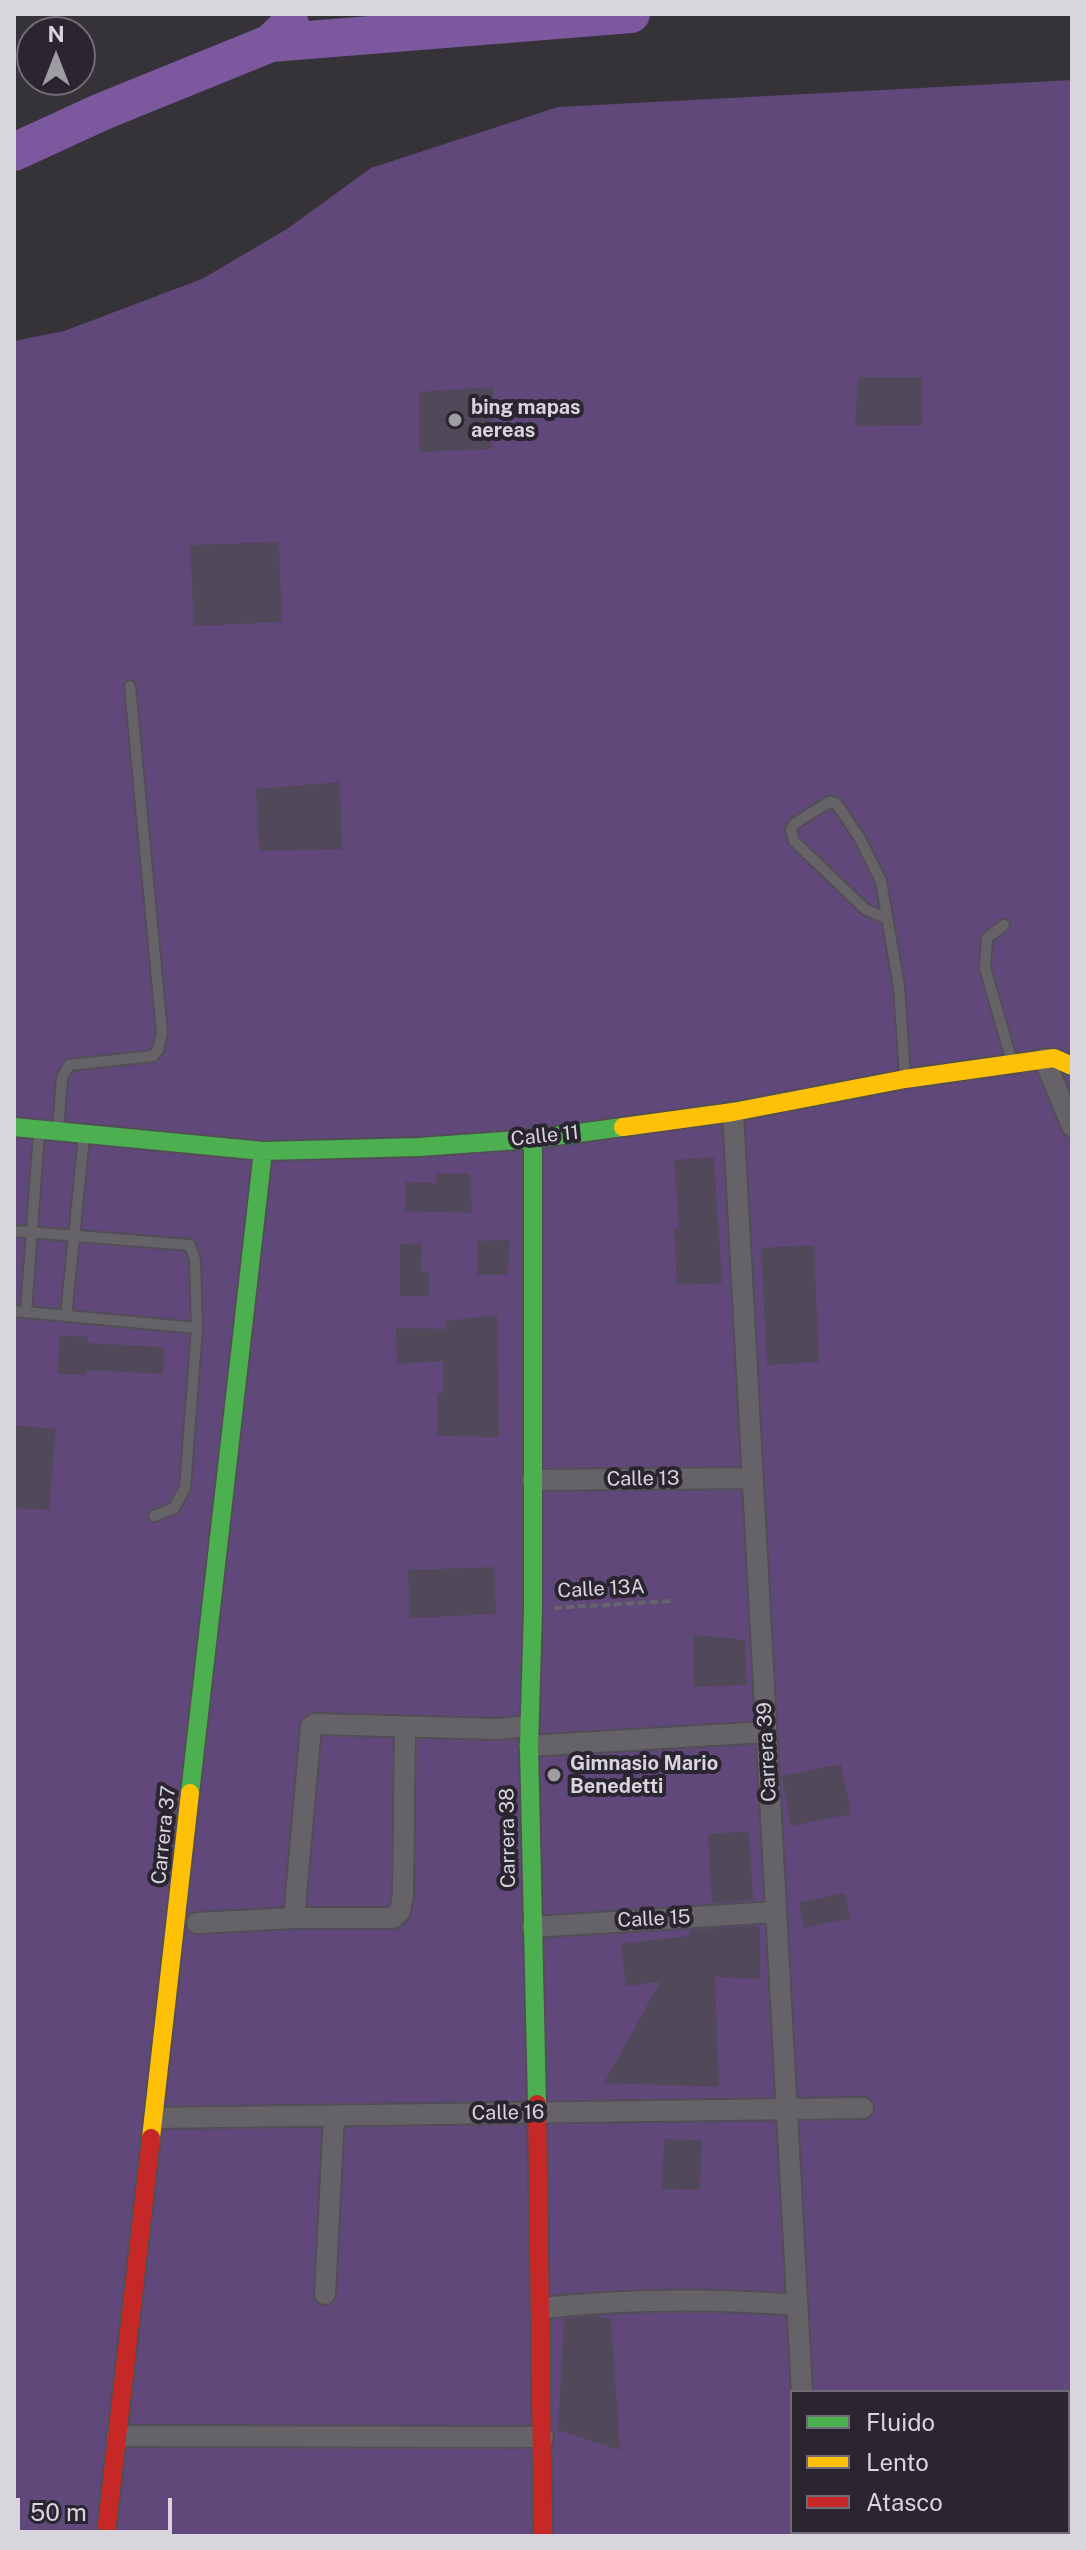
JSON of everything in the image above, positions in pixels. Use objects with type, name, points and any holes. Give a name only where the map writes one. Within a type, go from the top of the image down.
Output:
[{"type":"street","name":"Calle 11","points":[[14,1127],[263,1151],[419,1147],[533,1139],[733,1112],[905,1079],[1060,1060]]},
{"type":"street","points":[[1060,1060],[1072,1126]]},
{"type":"street","name":"Carrera 39","points":[[733,1112],[802,2390]]},
{"type":"street","name":"Carrera 38","points":[[533,1139],[533,1609],[529,1736],[543,2536]]},
{"type":"street","name":"Carrera 37","points":[[107,2525],[263,1151]]},
{"type":"street","name":"Calle 13","points":[[532,1480],[753,1478]]},
{"type":"street","points":[[294,1918],[311,1727],[315,1724],[498,1729],[529,1736],[766,1732]]},
{"type":"street","points":[[197,1923],[294,1918],[393,1918],[400,1911],[403,1895],[405,1727]]},
{"type":"street","name":"Calle 15","points":[[532,1927],[776,1912]]},
{"type":"street","name":"Calle 16","points":[[154,2118],[863,2108]]},
{"type":"street","points":[[325,2294],[334,2116]]},
{"type":"street","points":[[541,2308],[669,2299],[797,2305]]},
{"type":"street","points":[[117,2436],[543,2437]]},
{"type":"lane","points":[[130,686],[162,1033],[158,1050],[153,1056],[69,1065],[62,1078],[48,1131],[20,1312],[197,1328]]},
{"type":"lane","points":[[887,919],[865,909],[794,841],[791,829],[794,824],[829,802],[836,803],[859,837],[881,881],[899,987],[905,1079]]},
{"type":"lane","points":[[1004,925],[987,938],[985,968],[1013,1064]]},
{"type":"lane","points":[[66,1316],[84,1135]]},
{"type":"lane","points":[[14,1231],[190,1245],[195,1260],[197,1328],[185,1488],[174,1508],[154,1516]]},
{"type":"path","name":"Calle 13A","points":[[533,1609],[671,1601]]},
{"type":"shaded area","points":[[1072,80],[1072,2536],[14,2536],[14,341],[64,331],[202,279],[287,229],[371,168],[558,107]]},
{"type":"building","points":[[858,377],[921,377],[922,425],[855,426]]},
{"type":"building","name":"bing mapas aereas","points":[[493,387],[492,449],[419,452],[419,392]]},
{"type":"building","points":[[279,542],[282,622],[194,626],[190,545]]},
{"type":"building","points":[[340,782],[342,849],[259,851],[256,789]]},
{"type":"building","points":[[714,1157],[722,1283],[677,1285],[674,1228],[679,1228],[674,1160]]},
{"type":"building","points":[[470,1173],[472,1213],[405,1211],[405,1182],[437,1183],[436,1174]]},
{"type":"building","points":[[510,1240],[508,1275],[477,1275],[477,1241]]},
{"type":"building","points":[[422,1243],[421,1271],[429,1271],[429,1296],[400,1296],[400,1244]]},
{"type":"building","points":[[814,1245],[819,1362],[767,1365],[761,1248]]},
{"type":"building","points":[[497,1315],[499,1437],[437,1436],[437,1394],[443,1393],[443,1361],[397,1364],[396,1328],[446,1329],[446,1321]]},
{"type":"building","points":[[59,1335],[88,1337],[88,1343],[164,1347],[163,1374],[87,1370],[86,1375],[58,1374]]},
{"type":"building","points":[[14,1425],[56,1429],[49,1510],[14,1508]]},
{"type":"building","points":[[494,1567],[496,1614],[410,1618],[408,1570]]},
{"type":"building","points":[[694,1635],[745,1640],[747,1685],[694,1687]]},
{"type":"building","points":[[841,1764],[851,1814],[791,1826],[782,1776]]},
{"type":"building","points":[[749,1831],[753,1900],[712,1903],[708,1834]]},
{"type":"building","points":[[845,1893],[850,1918],[804,1928],[799,1903]]},
{"type":"building","points":[[760,1928],[760,1979],[715,1977],[719,2087],[604,2083],[660,1982],[626,1986],[621,1944],[689,1936],[689,1930]]},
{"type":"building","points":[[664,2139],[702,2140],[700,2190],[662,2189]]},
{"type":"building","points":[[595,2316],[611,2319],[620,2450],[558,2430],[564,2319]]},
{"type":"waterway","points":[[271,43],[631,14]]},
{"type":"waterway","points":[[14,152],[101,112],[271,43],[290,24]]},
{"type":"traffic: fast","points":[[14,1127],[263,1151],[419,1147],[533,1139],[623,1127]]},
{"type":"traffic: fast","points":[[533,1139],[533,1609],[529,1746],[537,2104]]},
{"type":"traffic: fast","points":[[190,1793],[263,1151]]},
{"type":"traffic: slow","points":[[623,1127],[733,1112],[905,1079],[1054,1058],[1072,1066]]},
{"type":"traffic: slow","points":[[151,2138],[190,1793]]},
{"type":"traffic: jam","points":[[537,2104],[543,2536]]},
{"type":"traffic: jam","points":[[107,2525],[151,2138]]},
{"type":"place","name":"bing mapas aereas","points":[[455,420]]},
{"type":"place","name":"Gimnasio Mario Benedetti","points":[[554,1775]]}]
